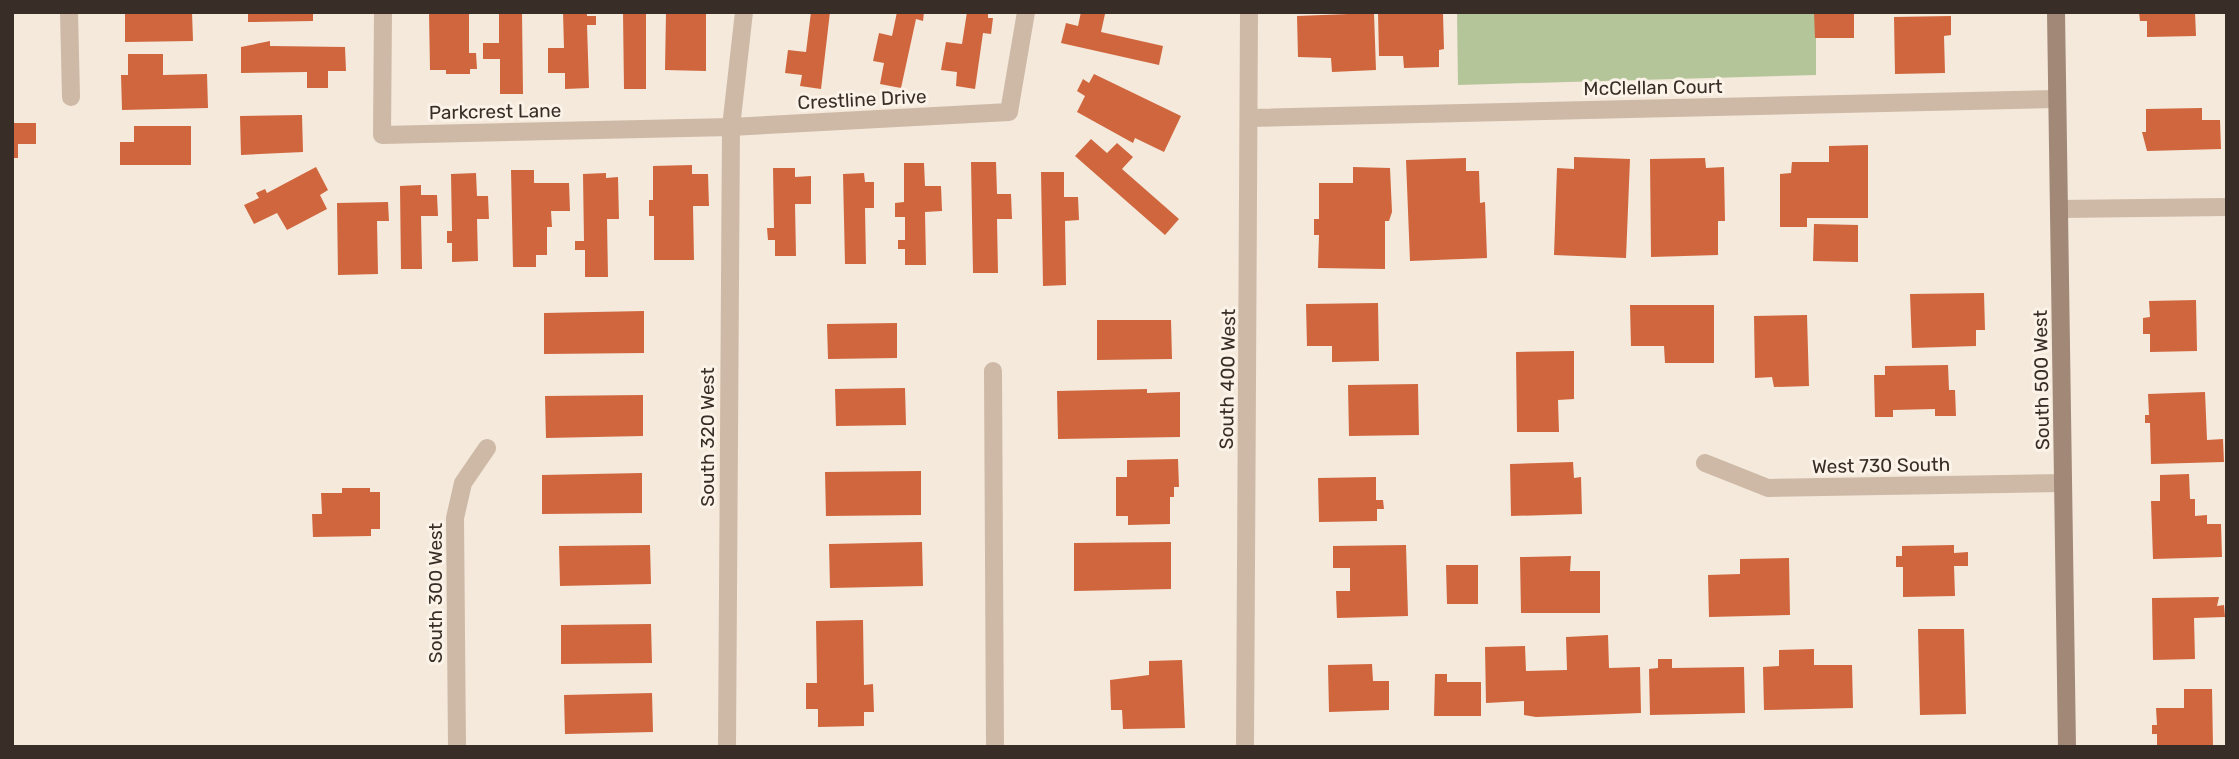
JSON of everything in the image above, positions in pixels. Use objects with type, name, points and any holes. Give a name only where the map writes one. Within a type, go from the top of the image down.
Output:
[{"type":"main road","name":"South 500 West","points":[[2056,12],[2067,747]]},
{"type":"street","points":[[69,12],[71,97]]},
{"type":"street","name":"Parkcrest Lane","points":[[383,12],[382,135],[731,127]]},
{"type":"street","points":[[731,127],[744,12]]},
{"type":"street","name":"Crestline Drive","points":[[731,127],[1009,112],[1026,12]]},
{"type":"street","name":"South 400 West","points":[[1245,747],[1250,118],[1248,12]]},
{"type":"street","name":"McClellan Court","points":[[1250,118],[2057,99]]},
{"type":"street","name":"South 320 West","points":[[727,747],[731,127]]},
{"type":"street","points":[[2060,209],[2227,207]]},
{"type":"street","points":[[993,371],[995,747]]},
{"type":"street","name":"South 300 West","points":[[457,747],[455,518],[463,483],[488,448]]},
{"type":"street","name":"West 730 South","points":[[1706,463],[1768,488],[2063,483]]},
{"type":"green space","points":[[1457,12],[1816,12],[1816,75],[1458,85]]},
{"type":"building","points":[[125,12],[192,12],[193,41],[125,42]]},
{"type":"building","points":[[248,12],[313,12],[313,21],[248,22]]},
{"type":"building","points":[[429,12],[469,12],[469,53],[476,53],[477,69],[470,69],[470,74],[446,74],[446,70],[430,70]]},
{"type":"building","points":[[499,12],[522,12],[523,94],[500,94],[500,59],[483,59],[483,43],[499,43]]},
{"type":"building","points":[[563,12],[587,12],[587,16],[596,16],[596,25],[587,25],[589,88],[565,89],[565,73],[548,73],[548,48],[564,48]]},
{"type":"building","points":[[623,12],[646,12],[646,89],[624,89]]},
{"type":"building","points":[[666,12],[706,12],[706,71],[665,70]]},
{"type":"building","points":[[811,12],[830,12],[821,89],[800,86],[802,75],[785,73],[788,50],[806,52]]},
{"type":"building","points":[[897,12],[924,12],[923,21],[916,19],[901,88],[880,84],[884,63],[873,61],[879,33],[892,36]]},
{"type":"building","points":[[967,12],[988,12],[988,18],[993,18],[991,34],[983,33],[975,89],[956,86],[957,72],[941,70],[946,42],[962,44]]},
{"type":"building","points":[[1081,12],[1105,14],[1101,32],[1163,46],[1159,65],[1061,43],[1066,23],[1078,26]]},
{"type":"building","points":[[1814,12],[1854,12],[1854,38],[1815,38]]},
{"type":"building","points":[[2139,12],[2195,12],[2196,36],[2147,37],[2147,21],[2140,21]]},
{"type":"building","points":[[1374,13],[1376,70],[1332,72],[1331,58],[1298,57],[1297,16]]},
{"type":"building","points":[[1378,13],[1443,13],[1444,49],[1439,50],[1439,67],[1404,68],[1403,56],[1379,56]]},
{"type":"building","points":[[1951,16],[1951,35],[1944,36],[1945,73],[1895,74],[1894,17]]},
{"type":"building","points":[[270,41],[270,46],[345,47],[346,71],[328,71],[328,88],[307,88],[307,72],[241,73],[241,47]]},
{"type":"building","points":[[128,54],[163,54],[163,75],[207,74],[208,108],[122,110],[121,75],[128,75]]},
{"type":"building","points":[[1094,74],[1181,116],[1164,152],[1135,138],[1133,143],[1077,112],[1085,96],[1077,91],[1083,79],[1089,83]]},
{"type":"building","points":[[2202,108],[2202,120],[2220,120],[2221,149],[2147,151],[2142,132],[2146,132],[2146,109]]},
{"type":"building","points":[[302,115],[303,152],[241,155],[240,116]]},
{"type":"building","points":[[12,123],[36,123],[36,144],[18,144],[18,158],[12,158]]},
{"type":"building","points":[[134,126],[191,126],[191,165],[120,165],[120,142],[134,142]]},
{"type":"building","points":[[1091,139],[1107,153],[1117,143],[1133,157],[1122,169],[1179,219],[1165,235],[1075,156]]},
{"type":"building","points":[[1868,145],[1868,218],[1807,218],[1807,227],[1780,227],[1780,174],[1791,173],[1792,162],[1829,162],[1829,146]]},
{"type":"building","points":[[1574,157],[1630,159],[1626,258],[1554,255],[1557,168],[1574,169]]},
{"type":"building","points":[[1466,158],[1466,171],[1479,171],[1480,203],[1485,202],[1487,258],[1410,261],[1406,160]]},
{"type":"building","points":[[1705,158],[1706,168],[1724,167],[1725,221],[1718,221],[1718,255],[1651,257],[1650,159]]},
{"type":"building","points":[[971,162],[996,162],[997,194],[1011,194],[1012,219],[997,219],[998,273],[973,273]]},
{"type":"building","points":[[904,163],[924,163],[925,186],[941,186],[942,211],[925,212],[926,265],[905,265],[905,249],[898,249],[898,240],[905,240],[905,217],[895,217],[895,203],[904,202]]},
{"type":"building","points":[[692,165],[692,174],[708,174],[709,206],[693,206],[694,260],[654,260],[654,216],[649,216],[649,200],[653,200],[653,166]]},
{"type":"building","points":[[316,167],[328,190],[320,195],[327,209],[287,230],[277,213],[254,224],[244,205],[259,198],[256,193],[265,189],[267,193]]},
{"type":"building","points":[[1353,167],[1390,168],[1392,212],[1389,221],[1385,221],[1385,269],[1318,268],[1319,235],[1314,235],[1314,219],[1319,219],[1319,183],[1353,183]]},
{"type":"building","points":[[773,168],[795,168],[795,177],[811,176],[811,204],[795,204],[796,256],[775,256],[775,240],[768,240],[767,228],[774,228]]},
{"type":"building","points":[[511,170],[534,170],[534,183],[569,183],[570,211],[551,211],[552,227],[547,227],[547,255],[536,255],[536,267],[513,267]]},
{"type":"building","points":[[1041,172],[1064,172],[1064,197],[1078,197],[1079,220],[1065,221],[1066,285],[1043,286]]},
{"type":"building","points":[[476,173],[477,196],[488,196],[489,219],[477,219],[478,261],[452,262],[452,243],[447,243],[447,231],[452,231],[451,174]]},
{"type":"building","points":[[606,173],[606,178],[618,177],[619,219],[607,219],[608,277],[585,277],[585,250],[575,250],[575,241],[584,241],[583,174]]},
{"type":"building","points":[[864,173],[865,182],[874,182],[874,208],[865,208],[866,264],[845,264],[843,174]]},
{"type":"building","points":[[421,185],[421,195],[437,195],[438,216],[421,216],[422,269],[401,269],[400,186]]},
{"type":"building","points":[[388,202],[389,221],[377,221],[378,274],[338,275],[337,203]]},
{"type":"building","points":[[1814,224],[1858,225],[1858,262],[1813,261]]},
{"type":"building","points":[[1984,293],[1985,330],[1976,330],[1976,346],[1912,348],[1910,294]]},
{"type":"building","points":[[2196,300],[2197,351],[2150,352],[2150,334],[2143,334],[2143,318],[2150,317],[2149,301]]},
{"type":"building","points":[[1378,303],[1379,361],[1332,362],[1332,346],[1307,346],[1306,304]]},
{"type":"building","points":[[1630,305],[1714,305],[1714,363],[1665,363],[1664,346],[1631,346]]},
{"type":"building","points":[[644,311],[644,353],[544,354],[544,313]]},
{"type":"building","points":[[1807,315],[1809,386],[1774,387],[1772,377],[1755,378],[1754,316]]},
{"type":"building","points":[[1097,320],[1171,320],[1172,359],[1097,360]]},
{"type":"building","points":[[897,323],[897,358],[828,359],[827,324]]},
{"type":"building","points":[[1574,351],[1574,399],[1558,400],[1559,432],[1517,432],[1516,352]]},
{"type":"building","points":[[1948,365],[1949,390],[1955,390],[1956,416],[1935,416],[1935,409],[1893,410],[1893,417],[1875,417],[1874,375],[1885,375],[1885,366]]},
{"type":"building","points":[[1418,384],[1419,435],[1349,436],[1348,385]]},
{"type":"building","points":[[905,388],[906,425],[836,426],[835,389]]},
{"type":"building","points":[[1147,389],[1147,393],[1180,392],[1180,437],[1058,439],[1057,391]]},
{"type":"building","points":[[2205,392],[2207,440],[2223,439],[2224,462],[2151,464],[2150,423],[2145,423],[2145,415],[2149,415],[2148,394]]},
{"type":"building","points":[[643,395],[643,436],[546,438],[545,396]]},
{"type":"building","points":[[1178,459],[1179,487],[1174,487],[1174,497],[1170,497],[1170,524],[1128,525],[1128,516],[1116,516],[1116,477],[1127,477],[1127,460]]},
{"type":"building","points":[[1573,462],[1574,478],[1581,477],[1582,514],[1511,516],[1510,464]]},
{"type":"building","points":[[921,471],[921,515],[826,516],[825,472]]},
{"type":"building","points":[[642,473],[642,513],[542,514],[542,475]]},
{"type":"building","points":[[2189,474],[2190,499],[2195,499],[2195,516],[2207,515],[2207,524],[2221,524],[2222,557],[2153,559],[2151,501],[2160,501],[2160,475]]},
{"type":"building","points":[[1376,477],[1376,500],[1383,500],[1384,509],[1377,509],[1377,521],[1319,522],[1318,478]]},
{"type":"building","points":[[342,488],[370,488],[370,492],[380,492],[380,529],[371,529],[371,536],[313,537],[312,514],[322,514],[321,493],[342,493]]},
{"type":"building","points":[[922,542],[923,586],[830,588],[829,544]]},
{"type":"building","points":[[1171,542],[1171,589],[1074,591],[1074,543]]},
{"type":"building","points":[[650,545],[651,584],[560,586],[559,546]]},
{"type":"building","points":[[1406,545],[1408,616],[1337,618],[1336,591],[1350,591],[1350,568],[1333,568],[1333,546]]},
{"type":"building","points":[[1954,545],[1954,553],[1968,552],[1968,566],[1954,566],[1955,596],[1903,597],[1903,567],[1896,567],[1896,556],[1902,556],[1902,546]]},
{"type":"building","points":[[1571,556],[1570,571],[1600,571],[1600,613],[1521,613],[1520,557]]},
{"type":"building","points":[[1789,558],[1790,615],[1709,617],[1708,575],[1740,574],[1740,559]]},
{"type":"building","points":[[1446,565],[1478,565],[1478,604],[1447,604]]},
{"type":"building","points":[[2219,597],[2217,606],[2224,605],[2225,617],[2194,618],[2195,659],[2153,660],[2152,598]]},
{"type":"building","points":[[863,620],[864,685],[873,684],[874,712],[864,712],[864,726],[818,727],[818,709],[806,709],[806,683],[817,683],[816,621]]},
{"type":"building","points":[[651,624],[652,663],[561,664],[561,625]]},
{"type":"building","points":[[1918,629],[1964,629],[1966,714],[1920,715]]},
{"type":"building","points":[[1608,635],[1609,668],[1640,667],[1641,713],[1536,717],[1524,715],[1524,701],[1486,703],[1485,647],[1525,646],[1526,671],[1567,670],[1566,637]]},
{"type":"building","points":[[1814,649],[1814,665],[1852,665],[1853,708],[1764,710],[1763,667],[1779,666],[1779,650]]},
{"type":"building","points":[[1658,659],[1672,659],[1672,668],[1744,667],[1745,713],[1650,715],[1649,669],[1658,668]]},
{"type":"building","points":[[1182,660],[1185,728],[1123,729],[1122,710],[1111,710],[1110,680],[1149,675],[1149,661]]},
{"type":"building","points":[[1372,664],[1373,681],[1389,681],[1389,710],[1329,712],[1328,665]]},
{"type":"building","points":[[1435,674],[1447,674],[1447,682],[1481,682],[1481,716],[1434,716]]},
{"type":"building","points":[[2184,689],[2212,689],[2213,747],[2157,747],[2157,734],[2152,734],[2152,725],[2157,725],[2156,708],[2184,708]]},
{"type":"building","points":[[652,693],[653,732],[565,734],[564,695]]}]
